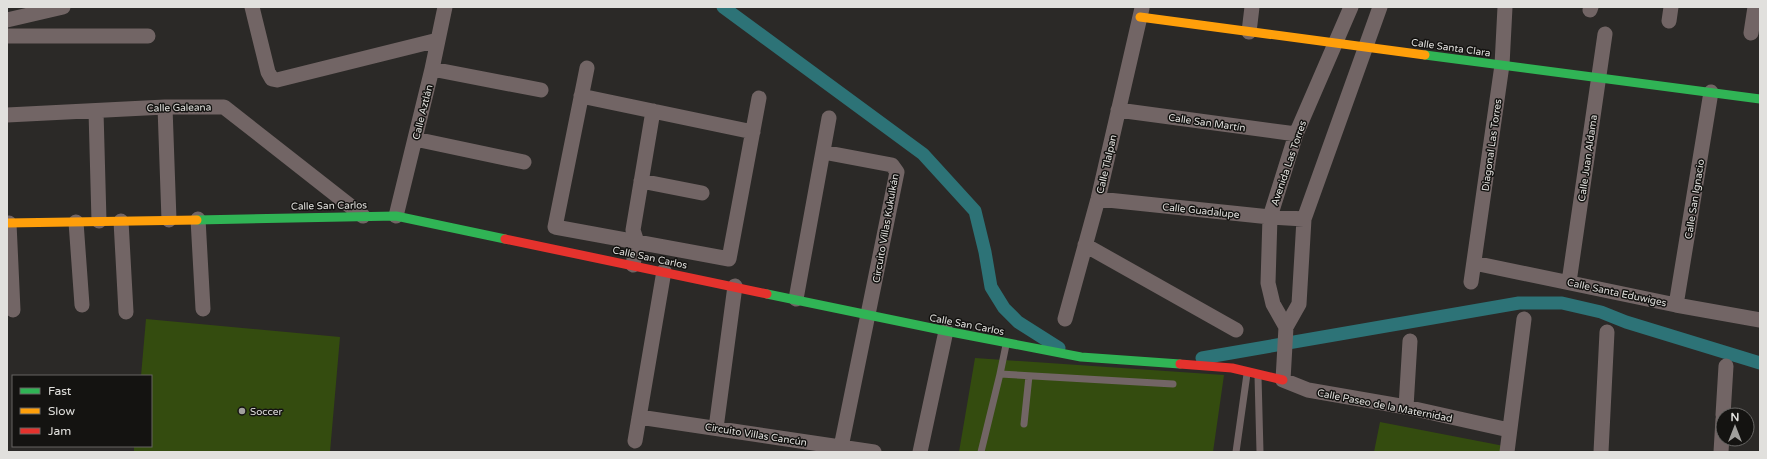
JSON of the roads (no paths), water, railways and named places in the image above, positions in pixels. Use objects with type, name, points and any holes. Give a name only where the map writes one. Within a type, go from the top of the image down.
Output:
[{"type":"street","points":[[7,20],[63,7]]},
{"type":"street","points":[[254,7],[268,72],[272,79],[281,80],[438,40]]},
{"type":"street","name":"Calle Aztlán","points":[[396,216],[432,69],[445,7]]},
{"type":"street","points":[[1249,32],[1252,7]]},
{"type":"street","name":"Avenida Las Torres","points":[[1286,333],[1273,304],[1268,283],[1270,217],[1296,134],[1337,43],[1351,7]]},
{"type":"street","points":[[1283,380],[1286,333],[1300,304],[1304,219],[1380,7]]},
{"type":"street","name":"Diagonal Las Torres","points":[[1471,282],[1502,65],[1505,7]]},
{"type":"street","points":[[1751,33],[1755,7]]},
{"type":"street","name":"Calle Santa Clara","points":[[1141,12],[1249,32],[1760,99]]},
{"type":"street","name":"Calle Tlalpan","points":[[1065,319],[1098,199],[1141,12]]},
{"type":"street","name":"Calle Juan Aldama","points":[[1569,282],[1605,34]]},
{"type":"street","points":[[7,36],[148,36]]},
{"type":"street","points":[[587,68],[555,227],[631,237],[729,259],[759,98]]},
{"type":"street","points":[[432,69],[541,90]]},
{"type":"street","name":"Calle San Ignacio","points":[[1676,305],[1711,92]]},
{"type":"street","points":[[581,96],[753,132]]},
{"type":"street","points":[[165,107],[169,220]]},
{"type":"street","name":"Calle Galeana","points":[[7,114],[165,107],[224,107],[363,216]]},
{"type":"street","name":"Calle San Martín","points":[[1118,110],[1296,134]]},
{"type":"street","points":[[96,111],[99,221]]},
{"type":"street","points":[[634,265],[631,237],[653,111]]},
{"type":"street","points":[[796,299],[829,118]]},
{"type":"street","points":[[415,139],[524,162]]},
{"type":"street","name":"Circuito Villas Kukulkán","points":[[823,152],[892,165],[896,169],[869,314]]},
{"type":"street","points":[[641,181],[702,193]]},
{"type":"street","name":"Calle Guadalupe","points":[[1098,199],[1270,217],[1304,219]]},
{"type":"street","name":"Calle San Carlos","points":[[8,223],[396,216],[634,265],[662,278],[733,293],[796,299],[946,331],[1081,357],[1211,366],[1283,380]]},
{"type":"street","points":[[198,219],[203,309]]},
{"type":"street","points":[[122,221],[126,312]]},
{"type":"street","points":[[76,222],[82,305]]},
{"type":"street","points":[[8,223],[12,310]]},
{"type":"street","points":[[618,262],[631,237]]},
{"type":"street","points":[[1085,245],[1236,330]]},
{"type":"street","name":"Calle Santa Eduwiges","points":[[1474,263],[1676,305],[1760,320]]},
{"type":"street","points":[[635,441],[662,278]]},
{"type":"street","points":[[716,428],[733,293]]},
{"type":"street","points":[[1273,304],[1300,304]]},
{"type":"street","points":[[841,447],[869,314]]},
{"type":"street","points":[[1507,452],[1524,319]]},
{"type":"street","points":[[920,452],[946,331]]},
{"type":"street","points":[[1601,452],[1608,332]]},
{"type":"street","points":[[1406,407],[1410,342]]},
{"type":"street","points":[[1723,407],[1726,366]]},
{"type":"street","name":"Calle Paseo de la Maternidad","points":[[1283,380],[1308,390],[1406,407],[1509,430]]},
{"type":"street","name":"Circuito Villas Cancún","points":[[639,417],[874,452]]},
{"type":"lane","points":[[981,452],[1007,343]]},
{"type":"lane","points":[[1236,452],[1248,372]]},
{"type":"lane","points":[[1000,374],[1174,384]]},
{"type":"lane","points":[[1258,374],[1260,452]]},
{"type":"lane","points":[[1024,424],[1029,376]]},
{"type":"waterway","points":[[723,7],[923,154],[975,211],[985,252],[991,287],[1004,308],[1018,322],[1059,348]]},
{"type":"waterway","points":[[1202,358],[1519,303],[1562,303],[1601,312],[1626,322],[1760,363]]},
{"type":"place","name":"Soccer","points":[[242,411]]}]
